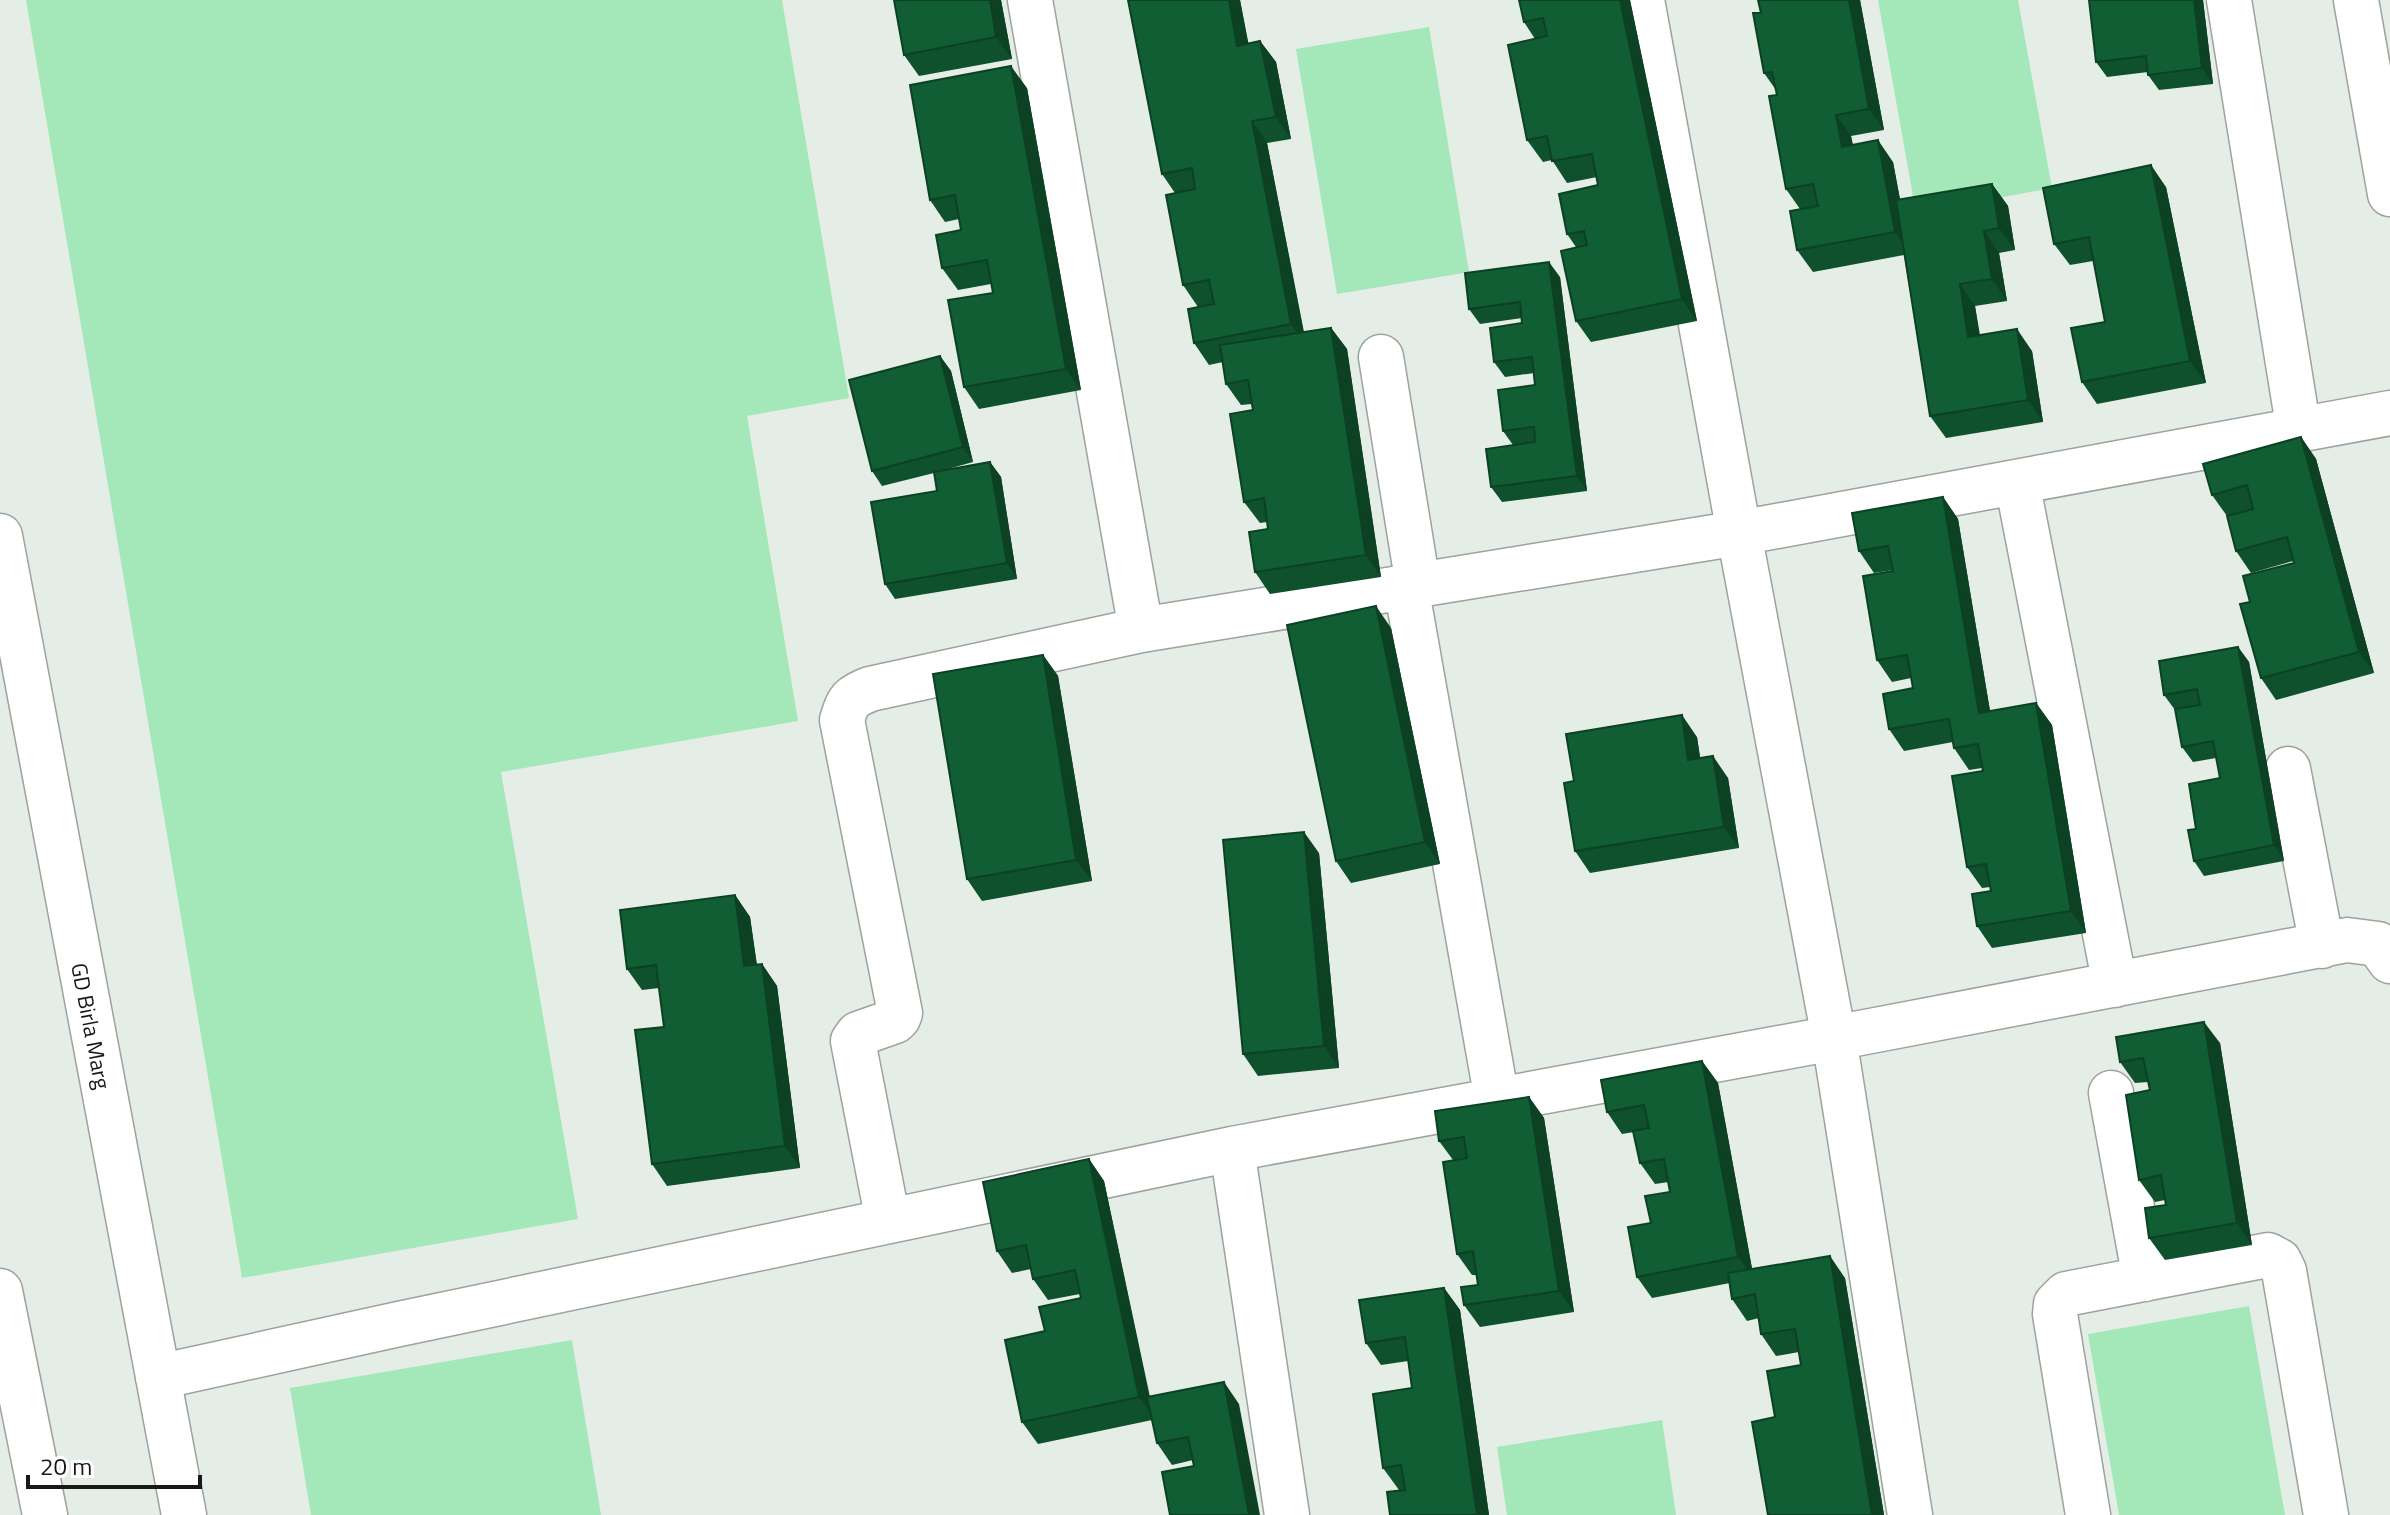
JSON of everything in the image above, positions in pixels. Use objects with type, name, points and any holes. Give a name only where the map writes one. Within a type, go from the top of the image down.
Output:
[{"type":"street","points":[[1030,0],[1141,630]]},
{"type":"street","points":[[1642,0],[1834,1038],[1910,1515]]},
{"type":"street","points":[[2229,0],[2299,431]]},
{"type":"street","points":[[2356,0],[2382,97],[2390,194]]},
{"type":"street","points":[[1381,357],[1412,586],[1497,1100]]},
{"type":"street","points":[[888,1221],[853,1041],[858,1034],[895,1021],[900,1013],[842,720],[853,696],[870,689],[1141,630],[1739,533],[2390,413]]},
{"type":"street","points":[[2017,482],[2115,985]]},
{"type":"street","name":"GD Birla Marg","points":[[0,536],[184,1515]]},
{"type":"street","points":[[0,693],[10,734],[49,805]]},
{"type":"street","points":[[2288,769],[2322,946]]},
{"type":"street","points":[[158,1377],[1232,1149],[2347,940],[2378,944],[2390,961]]},
{"type":"street","points":[[2111,1093],[2145,1279]]},
{"type":"street","points":[[1232,1149],[1287,1515]]},
{"type":"street","points":[[2088,1515],[2055,1314],[2056,1304],[2066,1294],[2268,1255],[2279,1261],[2284,1271],[2326,1515]]},
{"type":"street","points":[[0,1291],[5,1342],[45,1515]]},
{"type":"green space","points":[[26,0],[782,0],[849,398],[747,416],[798,721],[501,772],[578,1219],[242,1278]]},
{"type":"green space","points":[[1878,0],[2018,0],[2052,188],[1916,213]]},
{"type":"green space","points":[[1429,27],[1469,272],[1337,294],[1296,49]]},
{"type":"green space","points":[[2249,1306],[2285,1515],[2119,1515],[2088,1334]]},
{"type":"green space","points":[[572,1340],[601,1515],[311,1515],[290,1388]]},
{"type":"green space","points":[[1662,1420],[1676,1515],[1507,1515],[1497,1447]]},
{"type":"building","points":[[894,0],[990,0],[996,37],[904,55]]},
{"type":"building","points":[[1128,0],[1229,0],[1237,46],[1260,41],[1276,117],[1252,121],[1291,324],[1194,343],[1188,309],[1214,304],[1209,280],[1183,285],[1166,195],[1195,189],[1192,168],[1162,174]]},
{"type":"building","points":[[1519,0],[1620,0],[1682,299],[1576,321],[1561,251],[1587,245],[1584,231],[1567,234],[1559,194],[1598,185],[1592,154],[1552,161],[1547,136],[1527,140],[1508,45],[1547,36],[1543,18],[1524,22]]},
{"type":"building","points":[[1758,0],[1849,0],[1869,109],[1836,115],[1842,147],[1878,140],[1895,232],[1797,250],[1790,211],[1818,206],[1813,184],[1786,189],[1769,96],[1777,95],[1772,72],[1764,73],[1753,13],[1761,13]]},
{"type":"building","points":[[2089,0],[2194,0],[2202,68],[2148,75],[2146,56],[2096,62]]},
{"type":"building","points":[[1011,66],[1066,369],[964,387],[948,300],[993,293],[987,260],[942,268],[936,235],[961,230],[955,195],[930,200],[910,85]]},
{"type":"building","points":[[2151,165],[2190,361],[2082,382],[2071,328],[2105,322],[2089,237],[2054,244],[2043,188]]},
{"type":"building","points":[[1992,184],[1999,228],[1984,231],[1992,279],[1960,284],[1968,337],[2017,329],[2028,400],[1930,416],[1896,200]]},
{"type":"building","points":[[1549,262],[1577,476],[1491,487],[1486,449],[1535,442],[1534,427],[1503,431],[1498,390],[1535,385],[1532,357],[1494,362],[1490,328],[1522,323],[1520,302],[1469,309],[1465,273]]},
{"type":"building","points":[[1331,328],[1366,555],[1255,572],[1249,532],[1268,529],[1264,498],[1244,502],[1230,414],[1253,410],[1248,380],[1226,384],[1220,345]]},
{"type":"building","points":[[940,356],[963,447],[872,471],[849,380]]},
{"type":"building","points":[[2301,437],[2359,652],[2261,678],[2240,604],[2250,602],[2243,576],[2294,563],[2287,537],[2236,551],[2227,516],[2253,509],[2247,485],[2212,495],[2203,464]]},
{"type":"building","points":[[990,462],[1007,563],[885,584],[871,502],[937,491],[934,472]]},
{"type":"building","points":[[1943,497],[1979,713],[2036,703],[2071,911],[1977,926],[1972,894],[1991,891],[1986,864],[1967,867],[1952,776],[1983,771],[1978,744],[1954,748],[1949,719],[1889,729],[1883,694],[1913,688],[1907,655],[1877,660],[1863,576],[1893,571],[1888,546],[1859,551],[1852,513]]},
{"type":"building","points":[[1376,606],[1425,842],[1336,861],[1287,625]]},
{"type":"building","points":[[2238,647],[2274,845],[2194,861],[2188,830],[2196,829],[2189,784],[2220,778],[2213,741],[2182,747],[2175,709],[2200,705],[2197,689],[2164,695],[2159,661]]},
{"type":"building","points":[[1043,655],[1076,860],[967,879],[933,674]]},
{"type":"building","points":[[1682,715],[1688,760],[1713,756],[1724,827],[1575,851],[1564,783],[1574,781],[1566,734]]},
{"type":"building","points":[[1304,832],[1324,1046],[1243,1054],[1223,840]]},
{"type":"building","points":[[735,895],[744,966],[762,964],[785,1146],[652,1164],[635,1030],[664,1027],[656,965],[627,969],[620,910]]},
{"type":"building","points":[[2204,1022],[2237,1223],[2149,1238],[2145,1208],[2166,1205],[2161,1175],[2139,1180],[2126,1095],[2150,1090],[2143,1058],[2120,1062],[2116,1037]]},
{"type":"building","points":[[1702,1061],[1738,1257],[1637,1277],[1628,1227],[1651,1223],[1645,1196],[1670,1192],[1664,1159],[1640,1163],[1633,1131],[1649,1128],[1644,1105],[1607,1112],[1601,1080]]},
{"type":"building","points":[[1529,1097],[1559,1291],[1464,1305],[1461,1287],[1478,1285],[1473,1251],[1457,1254],[1443,1162],[1467,1158],[1464,1137],[1439,1141],[1435,1111]]},
{"type":"building","points":[[1089,1159],[1139,1397],[1022,1422],[1005,1340],[1045,1331],[1039,1307],[1081,1298],[1075,1270],[1033,1279],[1026,1245],[997,1251],[983,1182]]},
{"type":"building","points":[[1830,1256],[1872,1515],[1768,1515],[1752,1422],[1775,1417],[1767,1371],[1801,1365],[1795,1329],[1761,1334],[1755,1294],[1732,1299],[1728,1273]]},
{"type":"building","points":[[1444,1288],[1477,1515],[1390,1515],[1387,1492],[1405,1490],[1401,1465],[1383,1468],[1373,1394],[1412,1388],[1405,1337],[1366,1343],[1359,1300]]},
{"type":"building","points":[[1224,1382],[1249,1515],[1170,1515],[1162,1472],[1194,1466],[1188,1437],[1157,1443],[1147,1397]]}]
